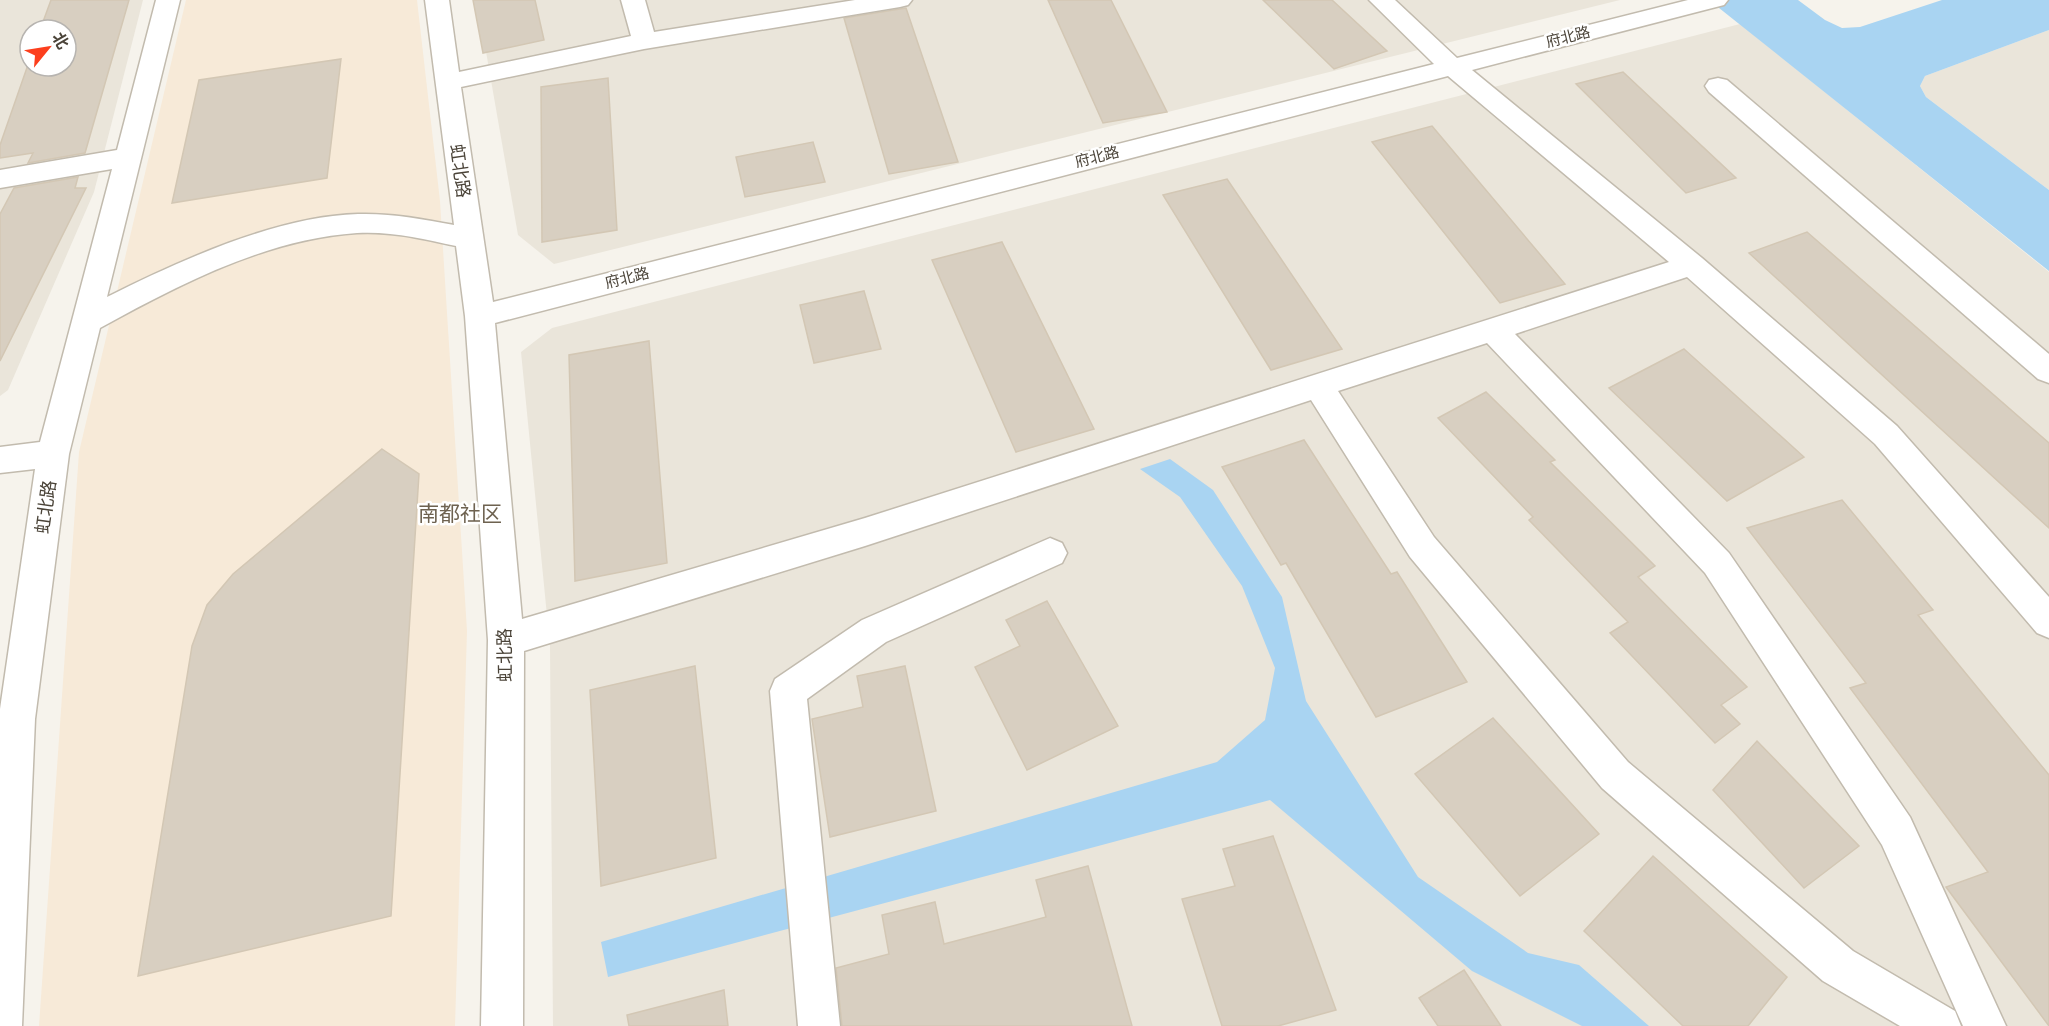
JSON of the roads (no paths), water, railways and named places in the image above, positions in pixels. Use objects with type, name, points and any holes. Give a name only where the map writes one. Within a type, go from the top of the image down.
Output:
[{"type":"street","name":"虹北路","points":[[1,1026],[17,719],[53,454],[168,0]]},
{"type":"street","name":"虹北路","points":[[437,0],[480,316],[506,640],[502,1026]]},
{"type":"street","points":[[633,0],[644,41]]},
{"type":"street","points":[[448,82],[644,41],[900,0]]},
{"type":"street","points":[[1382,0],[1451,66],[1692,265],[1886,435],[2049,622]]},
{"type":"street","name":"府北路","points":[[480,316],[1451,66],[1707,3]]},
{"type":"street","points":[[1718,86],[2049,371]]},
{"type":"street","points":[[0,179],[130,157]]},
{"type":"street","points":[[87,321],[126,300],[225,256],[326,226],[392,224],[469,238]]},
{"type":"street","points":[[506,640],[865,532],[1692,265]]},
{"type":"street","points":[[1493,330],[1717,563],[1896,831],[1985,1026]]},
{"type":"street","points":[[1318,386],[1422,547],[1615,775],[1838,966],[1940,1026]]},
{"type":"street","points":[[0,460],[53,454]]},
{"type":"street","points":[[819,1026],[788,691],[874,632],[1050,554]]},
{"type":"water","points":[[1709,0],[1798,0],[1825,20],[1842,28],[1860,27],[1942,0],[2049,0],[2049,30],[1925,76],[1920,86],[1926,97],[2049,190],[2049,271]]},
{"type":"water","points":[[1170,459],[1213,490],[1282,597],[1306,701],[1418,877],[1528,953],[1579,965],[1649,1026],[1582,1026],[1472,971],[1270,800],[608,977],[601,942],[1217,762],[1265,720],[1275,668],[1242,586],[1180,497],[1140,469]]},
{"type":"district","name":"南都社区","points":[[460,514]]}]
